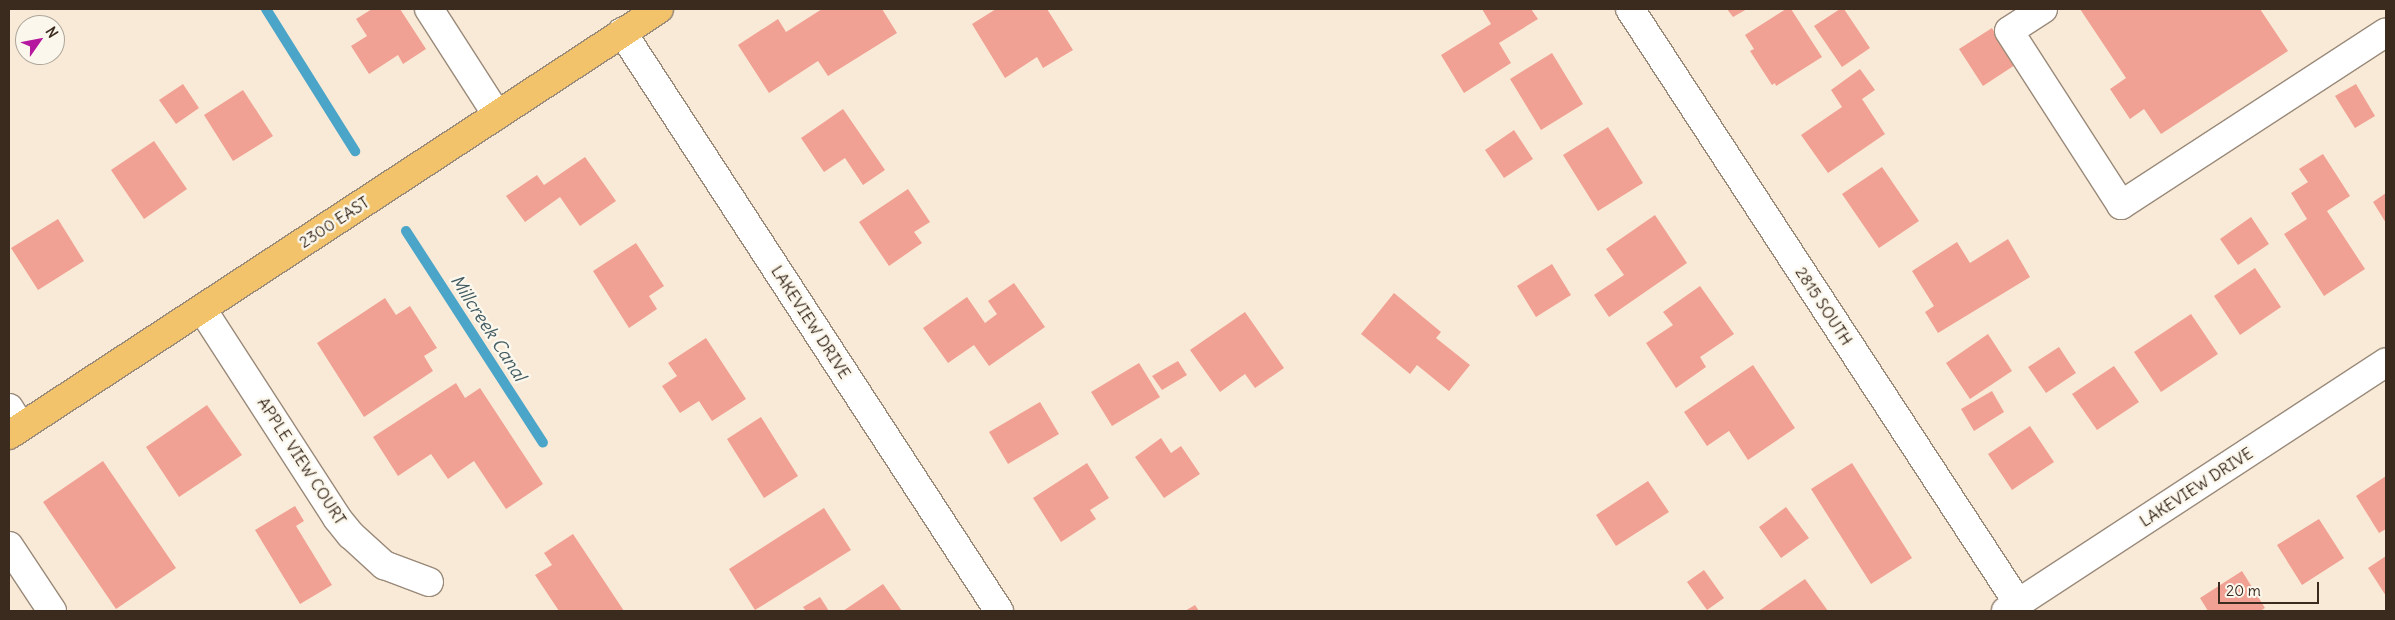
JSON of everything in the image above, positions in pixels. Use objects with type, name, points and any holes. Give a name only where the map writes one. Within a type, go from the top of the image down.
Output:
[{"type":"main road","name":"2300 EAST","points":[[13,423],[202,308],[659,9]]},
{"type":"street","points":[[430,9],[497,115]]},
{"type":"street","name":"2815 SOUTH","points":[[1630,9],[2012,607]]},
{"type":"street","points":[[2043,9],[2009,31],[2121,205],[2386,32]]},
{"type":"street","name":"LAKEVIEW DRIVE","points":[[622,32],[1000,611]]},
{"type":"street","name":"APPLE VIEW COURT","points":[[202,308],[337,518],[351,535],[384,565],[429,582]]},
{"type":"street","name":"LAKEVIEW DRIVE","points":[[2012,607],[2386,362]]},
{"type":"street","points":[[9,546],[52,611]]},
{"type":"building","points":[[372,9],[400,9],[426,49],[403,64],[398,55],[369,74],[351,46],[367,36],[356,19]]},
{"type":"building","points":[[822,9],[882,9],[897,33],[828,76],[818,61],[769,93],[738,45],[778,19],[786,32]]},
{"type":"building","points":[[996,9],[1047,9],[1073,50],[1043,68],[1037,57],[1005,78],[972,24]]},
{"type":"building","points":[[1482,9],[1531,9],[1538,19],[1499,43],[1511,63],[1464,93],[1441,55],[1491,24]]},
{"type":"building","points":[[1727,9],[1747,9],[1733,17]]},
{"type":"building","points":[[1786,9],[1791,9],[1822,57],[1776,86],[1775,83],[1772,85],[1750,51],[1754,49],[1745,35]]},
{"type":"building","points":[[1840,9],[1844,9],[1870,48],[1842,67],[1814,26]]},
{"type":"building","points":[[2080,9],[2260,9],[2288,51],[2161,134],[2144,109],[2130,119],[2110,89],[2126,78]]},
{"type":"building","points":[[1992,28],[2015,65],[1983,86],[1959,49]]},
{"type":"building","points":[[1552,53],[1583,104],[1541,130],[1510,79]]},
{"type":"building","points":[[1860,69],[1875,90],[1862,99],[1885,134],[1828,173],[1801,135],[1842,107],[1831,90]]},
{"type":"building","points":[[183,84],[199,108],[176,124],[159,100]]},
{"type":"building","points":[[2356,84],[2375,116],[2355,128],[2335,96]]},
{"type":"building","points":[[243,90],[273,136],[233,161],[204,115]]},
{"type":"building","points":[[843,109],[885,170],[863,185],[845,158],[824,172],[801,138]]},
{"type":"building","points":[[1608,127],[1643,183],[1598,211],[1563,155]]},
{"type":"building","points":[[1514,130],[1533,159],[1504,178],[1485,150]]},
{"type":"building","points":[[154,141],[187,189],[144,219],[111,170]]},
{"type":"building","points":[[2323,154],[2350,196],[2327,211],[2365,269],[2324,296],[2284,234],[2307,219],[2291,193],[2308,182],[2299,169]]},
{"type":"building","points":[[585,157],[616,201],[580,226],[560,197],[525,222],[506,196],[537,175],[544,185]]},
{"type":"building","points":[[1882,167],[1919,221],[1879,248],[1842,194]]},
{"type":"building","points":[[908,189],[930,222],[914,232],[922,243],[889,266],[859,222]]},
{"type":"building","points":[[2386,193],[2386,223],[2373,202]]},
{"type":"building","points":[[1655,215],[1687,263],[1609,317],[1594,295],[1624,275],[1606,249]]},
{"type":"building","points":[[2251,217],[2269,244],[2238,265],[2220,239]]},
{"type":"building","points":[[58,219],[84,261],[38,290],[11,248]]},
{"type":"building","points":[[2008,239],[2030,277],[1938,333],[1925,312],[1934,306],[1912,271],[1957,242],[1970,263]]},
{"type":"building","points":[[636,243],[664,286],[649,296],[657,309],[629,328],[593,271]]},
{"type":"building","points":[[1552,264],[1571,295],[1536,317],[1517,286]]},
{"type":"building","points":[[2255,268],[2281,307],[2240,335],[2214,296]]},
{"type":"building","points":[[1014,283],[1045,327],[989,366],[974,345],[948,363],[923,328],[967,297],[985,323],[997,314],[988,301]]},
{"type":"building","points":[[1700,286],[1734,334],[1700,357],[1706,367],[1676,388],[1646,343],[1673,325],[1663,312]]},
{"type":"building","points":[[1394,293],[1441,332],[1436,338],[1470,365],[1449,391],[1417,365],[1410,374],[1361,334]]},
{"type":"building","points":[[385,298],[396,315],[410,306],[437,348],[424,356],[433,371],[364,417],[317,343]]},
{"type":"building","points":[[1245,312],[1284,368],[1255,388],[1245,374],[1220,392],[1190,350]]},
{"type":"building","points":[[2191,314],[2218,354],[2161,392],[2134,352]]},
{"type":"building","points":[[1988,334],[2012,371],[1970,399],[1946,363]]},
{"type":"building","points":[[706,338],[746,399],[712,421],[699,401],[680,413],[662,386],[677,376],[668,363]]},
{"type":"building","points":[[2059,347],[2076,373],[2046,393],[2028,367]]},
{"type":"building","points":[[1178,361],[1187,375],[1162,390],[1152,376]]},
{"type":"building","points":[[1139,363],[1160,397],[1112,426],[1091,392]]},
{"type":"building","points":[[1753,365],[1795,428],[1748,460],[1729,431],[1707,446],[1684,412]]},
{"type":"building","points":[[2114,366],[2139,402],[2097,430],[2072,394]]},
{"type":"building","points":[[456,383],[465,398],[480,388],[543,484],[506,509],[474,461],[448,479],[431,454],[398,476],[373,437]]},
{"type":"building","points":[[1992,391],[2004,412],[1974,431],[1961,409]]},
{"type":"building","points":[[1040,402],[1059,434],[1008,464],[989,432]]},
{"type":"building","points":[[207,405],[242,455],[179,497],[146,447]]},
{"type":"building","points":[[761,417],[798,476],[764,498],[727,439]]},
{"type":"building","points":[[2030,426],[2054,462],[2012,490],[1988,454]]},
{"type":"building","points":[[1161,438],[1171,453],[1181,446],[1200,474],[1164,498],[1135,457]]},
{"type":"building","points":[[103,461],[176,568],[116,609],[43,502]]},
{"type":"building","points":[[1087,463],[1109,498],[1090,510],[1096,519],[1061,542],[1033,498]]},
{"type":"building","points":[[1852,463],[1912,558],[1871,584],[1811,489]]},
{"type":"building","points":[[2386,476],[2386,529],[2379,533],[2356,496]]},
{"type":"building","points":[[1648,481],[1669,512],[1616,546],[1596,515]]},
{"type":"building","points":[[295,506],[304,521],[296,526],[332,585],[300,604],[255,530]]},
{"type":"building","points":[[1786,507],[1809,538],[1781,558],[1759,527]]},
{"type":"building","points":[[824,508],[851,550],[755,610],[729,569]]},
{"type":"building","points":[[2319,519],[2344,558],[2302,585],[2277,545]]},
{"type":"building","points":[[573,534],[624,611],[559,611],[535,575],[552,565],[544,553]]},
{"type":"building","points":[[2386,556],[2386,596],[2368,568]]},
{"type":"building","points":[[1704,570],[1724,598],[1707,610],[1687,582]]},
{"type":"building","points":[[2242,571],[2265,608],[2260,611],[2208,611],[2200,598]]},
{"type":"building","points":[[1805,579],[1828,611],[1760,610]]},
{"type":"building","points":[[883,584],[902,611],[843,611]]},
{"type":"building","points":[[820,597],[829,611],[806,611],[803,607]]},
{"type":"building","points":[[1195,605],[1199,611],[1185,611]]},
{"type":"waterway","name":"Millcreek Canal","points":[[266,9],[355,151]]},
{"type":"waterway","name":"Millcreek Canal","points":[[406,231],[543,443]]}]
